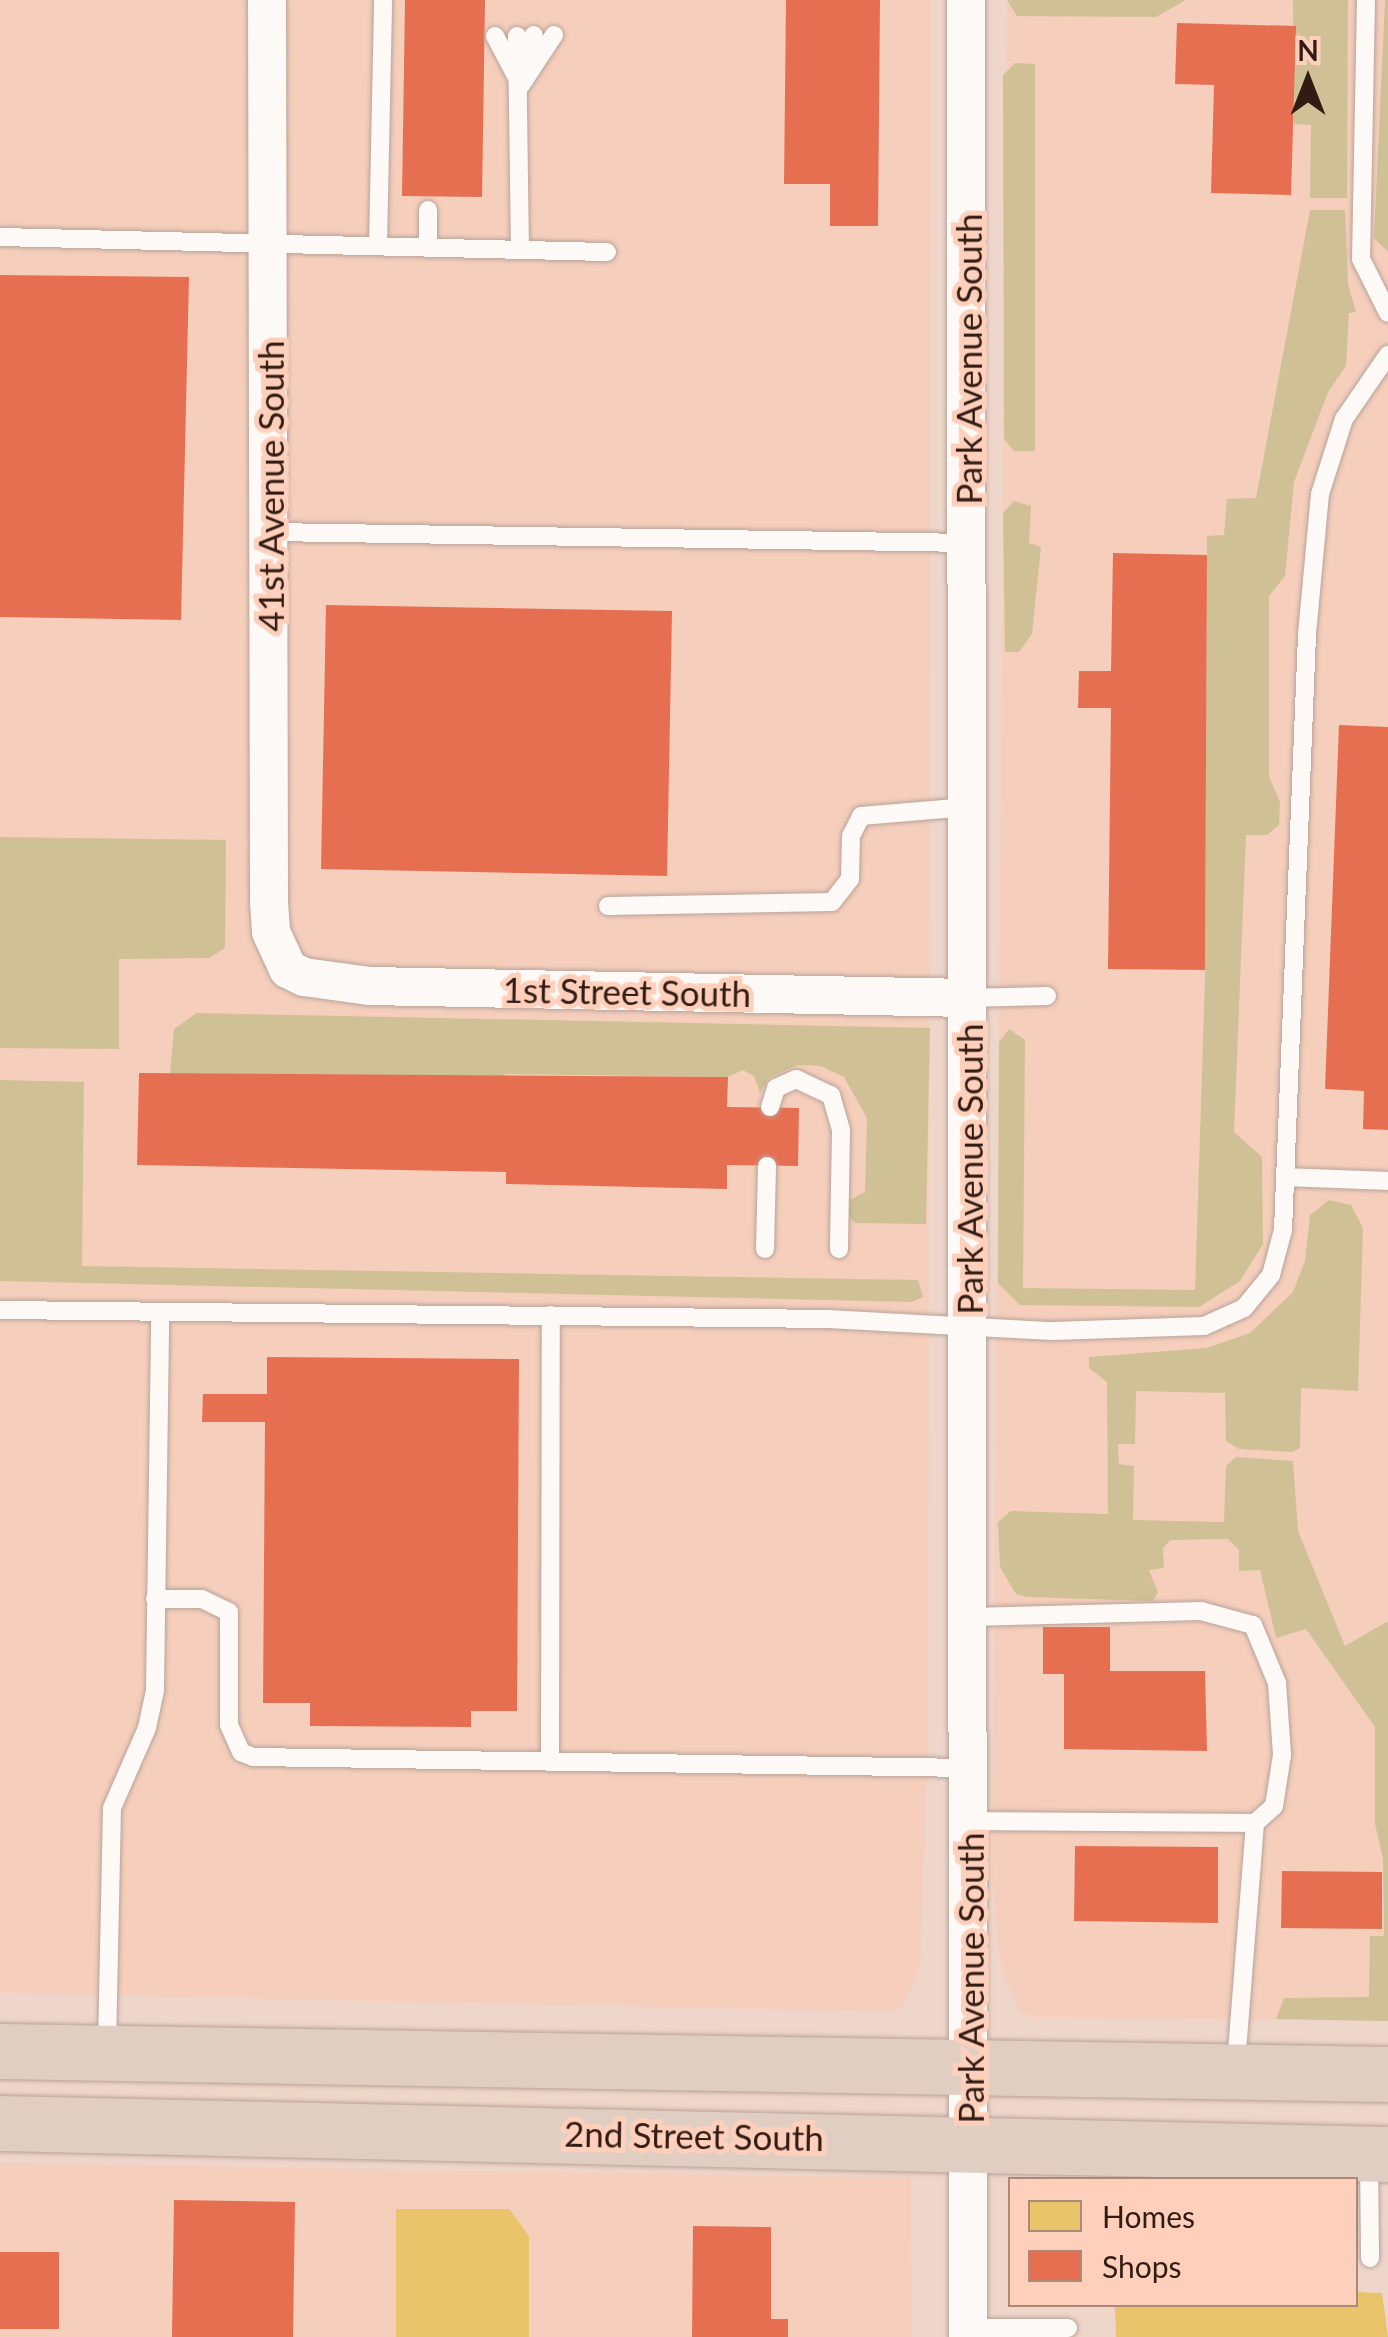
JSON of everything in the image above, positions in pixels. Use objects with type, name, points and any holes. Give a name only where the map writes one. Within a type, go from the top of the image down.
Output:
[{"type":"highway","name":"2nd Street South","points":[[0,2051],[1236,2071],[1379,2062]]},
{"type":"highway","name":"2nd Street South","points":[[0,2123],[971,2140],[1379,2154]]},
{"type":"street","name":"41st Avenue South","points":[[267,0],[270,932],[288,968]]},
{"type":"street","name":"Park Avenue South","points":[[966,0],[971,2140],[968,2332]]},
{"type":"street","name":"1st Street South","points":[[288,968],[304,978],[370,986],[968,998]]},
{"type":"lane","points":[[378,245],[383,0]]},
{"type":"lane","points":[[1366,0],[1362,259],[1388,313]]},
{"type":"lane","points":[[520,85],[554,35]]},
{"type":"lane","points":[[495,36],[520,85]]},
{"type":"lane","points":[[520,247],[520,85],[525,36]]},
{"type":"lane","points":[[428,210],[428,246]]},
{"type":"lane","points":[[0,237],[269,240],[607,252]]},
{"type":"lane","points":[[0,1310],[552,1316],[970,1329],[1172,1330],[1225,1320],[1272,1275],[1286,1177],[1316,524],[1344,418],[1388,355]]},
{"type":"lane","points":[[270,532],[968,543]]},
{"type":"lane","points":[[608,906],[832,902],[850,880],[851,836],[861,816],[968,808]]},
{"type":"lane","points":[[968,998],[1046,996]]},
{"type":"lane","points":[[770,1107],[776,1088],[808,1080],[832,1095],[840,1112],[840,1249]]},
{"type":"lane","points":[[765,1248],[767,1166]]},
{"type":"lane","points":[[1286,1177],[1388,1181]]},
{"type":"lane","points":[[107,2052],[112,1808],[153,1710],[160,1312]]},
{"type":"lane","points":[[550,1762],[552,1316]]},
{"type":"lane","points":[[155,1599],[202,1599],[228,1612],[228,1725],[241,1752],[268,1758],[970,1768]]},
{"type":"lane","points":[[970,1617],[1201,1612],[1253,1625],[1277,1683],[1282,1755],[1274,1806],[1256,1823],[1236,2071]]},
{"type":"lane","points":[[970,1821],[1256,1823]]},
{"type":"lane","points":[[1370,2258],[1379,2154]]},
{"type":"lane","points":[[968,2332],[1068,2328]]},
{"type":"shaded area","points":[[0,0],[931,0],[928,1744],[920,1967],[904,2004],[893,2012],[0,1993]]},
{"type":"shaded area","points":[[1007,0],[1388,0],[1388,2021],[1034,2017],[1020,2011],[1001,1969],[992,1879]]},
{"type":"shaded area","points":[[1007,0],[1186,0],[1156,17],[1017,16]]},
{"type":"shaded area","points":[[1293,0],[1348,0],[1347,198],[1310,198],[1311,125],[1294,124]]},
{"type":"shaded area","points":[[1388,0],[1388,252],[1374,238]]},
{"type":"shaded area","points":[[1015,63],[1035,64],[1035,451],[1014,451],[1004,439],[1003,75]]},
{"type":"shaded area","points":[[1310,210],[1345,210],[1348,284],[1356,312],[1349,313],[1346,366],[1328,392],[1294,482],[1285,576],[1269,596],[1269,777],[1280,802],[1279,825],[1267,835],[1246,835],[1234,1132],[1262,1157],[1263,1244],[1240,1281],[1199,1307],[1020,1305],[998,1283],[999,1042],[1009,1029],[1025,1040],[1023,1288],[1195,1290],[1205,979],[1207,536],[1224,535],[1227,499],[1256,498]]},
{"type":"shaded area","points":[[1014,501],[1031,506],[1029,543],[1041,547],[1032,634],[1019,652],[1005,652],[1003,513]]},
{"type":"shaded area","points":[[0,837],[226,840],[225,948],[209,958],[119,959],[119,1049],[0,1048]]},
{"type":"shaded area","points":[[197,1013],[930,1028],[926,1224],[855,1223],[849,1216],[850,1200],[865,1192],[867,1118],[844,1077],[821,1066],[797,1065],[769,1078],[760,1093],[754,1076],[743,1070],[728,1077],[505,1074],[504,1080],[170,1074],[174,1029]]},
{"type":"shaded area","points":[[0,1080],[84,1082],[82,1266],[918,1280],[923,1297],[912,1302],[0,1281]]},
{"type":"shaded area","points":[[1329,1200],[1351,1205],[1363,1228],[1358,1391],[1301,1388],[1300,1448],[1292,1452],[1239,1449],[1226,1441],[1225,1393],[1136,1391],[1135,1444],[1118,1444],[1119,1464],[1134,1466],[1133,1520],[1224,1522],[1226,1466],[1236,1457],[1293,1461],[1298,1531],[1345,1646],[1388,1621],[1388,2021],[1276,2019],[1284,1998],[1369,1997],[1370,1936],[1384,1936],[1383,1859],[1375,1824],[1375,1727],[1306,1629],[1276,1638],[1260,1570],[1239,1571],[1239,1550],[1228,1539],[1171,1540],[1163,1548],[1164,1568],[1149,1570],[1158,1592],[1153,1601],[1026,1597],[1016,1594],[1000,1567],[998,1522],[1011,1511],[1108,1514],[1107,1382],[1089,1368],[1089,1357],[1207,1348],[1250,1333],[1293,1292],[1305,1261],[1310,1215]]},
{"type":"shaded area","points":[[0,2163],[911,2178],[912,2337],[0,2337]]},
{"type":"building: Homes","points":[[396,2209],[509,2209],[529,2236],[529,2337],[396,2337]]},
{"type":"building: Homes","points":[[1358,2292],[1382,2293],[1388,2337],[1116,2337],[1115,2307],[1358,2307]]},
{"type":"building: Shops","points":[[405,0],[485,0],[482,197],[402,196]]},
{"type":"building: Shops","points":[[786,0],[880,0],[878,226],[830,226],[830,184],[784,184]]},
{"type":"building: Shops","points":[[1177,23],[1296,26],[1291,195],[1211,193],[1214,85],[1175,84]]},
{"type":"building: Shops","points":[[0,275],[189,277],[181,620],[0,617]]},
{"type":"building: Shops","points":[[1113,553],[1207,555],[1205,970],[1108,969],[1111,708],[1078,708],[1079,671],[1111,671]]},
{"type":"building: Shops","points":[[326,605],[672,611],[667,876],[321,869]]},
{"type":"building: Shops","points":[[1339,725],[1388,727],[1388,1130],[1363,1129],[1364,1091],[1325,1089]]},
{"type":"building: Shops","points":[[139,1073],[728,1077],[727,1107],[799,1108],[798,1166],[727,1165],[727,1189],[506,1184],[506,1172],[137,1165]]},
{"type":"building: Shops","points":[[267,1357],[519,1359],[517,1711],[471,1711],[471,1727],[310,1726],[310,1703],[263,1703],[265,1422],[202,1422],[203,1394],[267,1394]]},
{"type":"building: Shops","points":[[1043,1627],[1110,1627],[1110,1671],[1205,1671],[1207,1751],[1064,1749],[1064,1674],[1043,1674]]},
{"type":"building: Shops","points":[[1075,1846],[1218,1847],[1218,1923],[1074,1921]]},
{"type":"building: Shops","points":[[1282,1871],[1382,1872],[1382,1929],[1281,1928]]},
{"type":"building: Shops","points":[[174,2200],[295,2202],[293,2337],[172,2337]]},
{"type":"building: Shops","points":[[693,2226],[771,2227],[771,2319],[788,2319],[788,2337],[692,2337]]},
{"type":"building: Shops","points":[[0,2252],[59,2252],[59,2329],[0,2329]]}]
